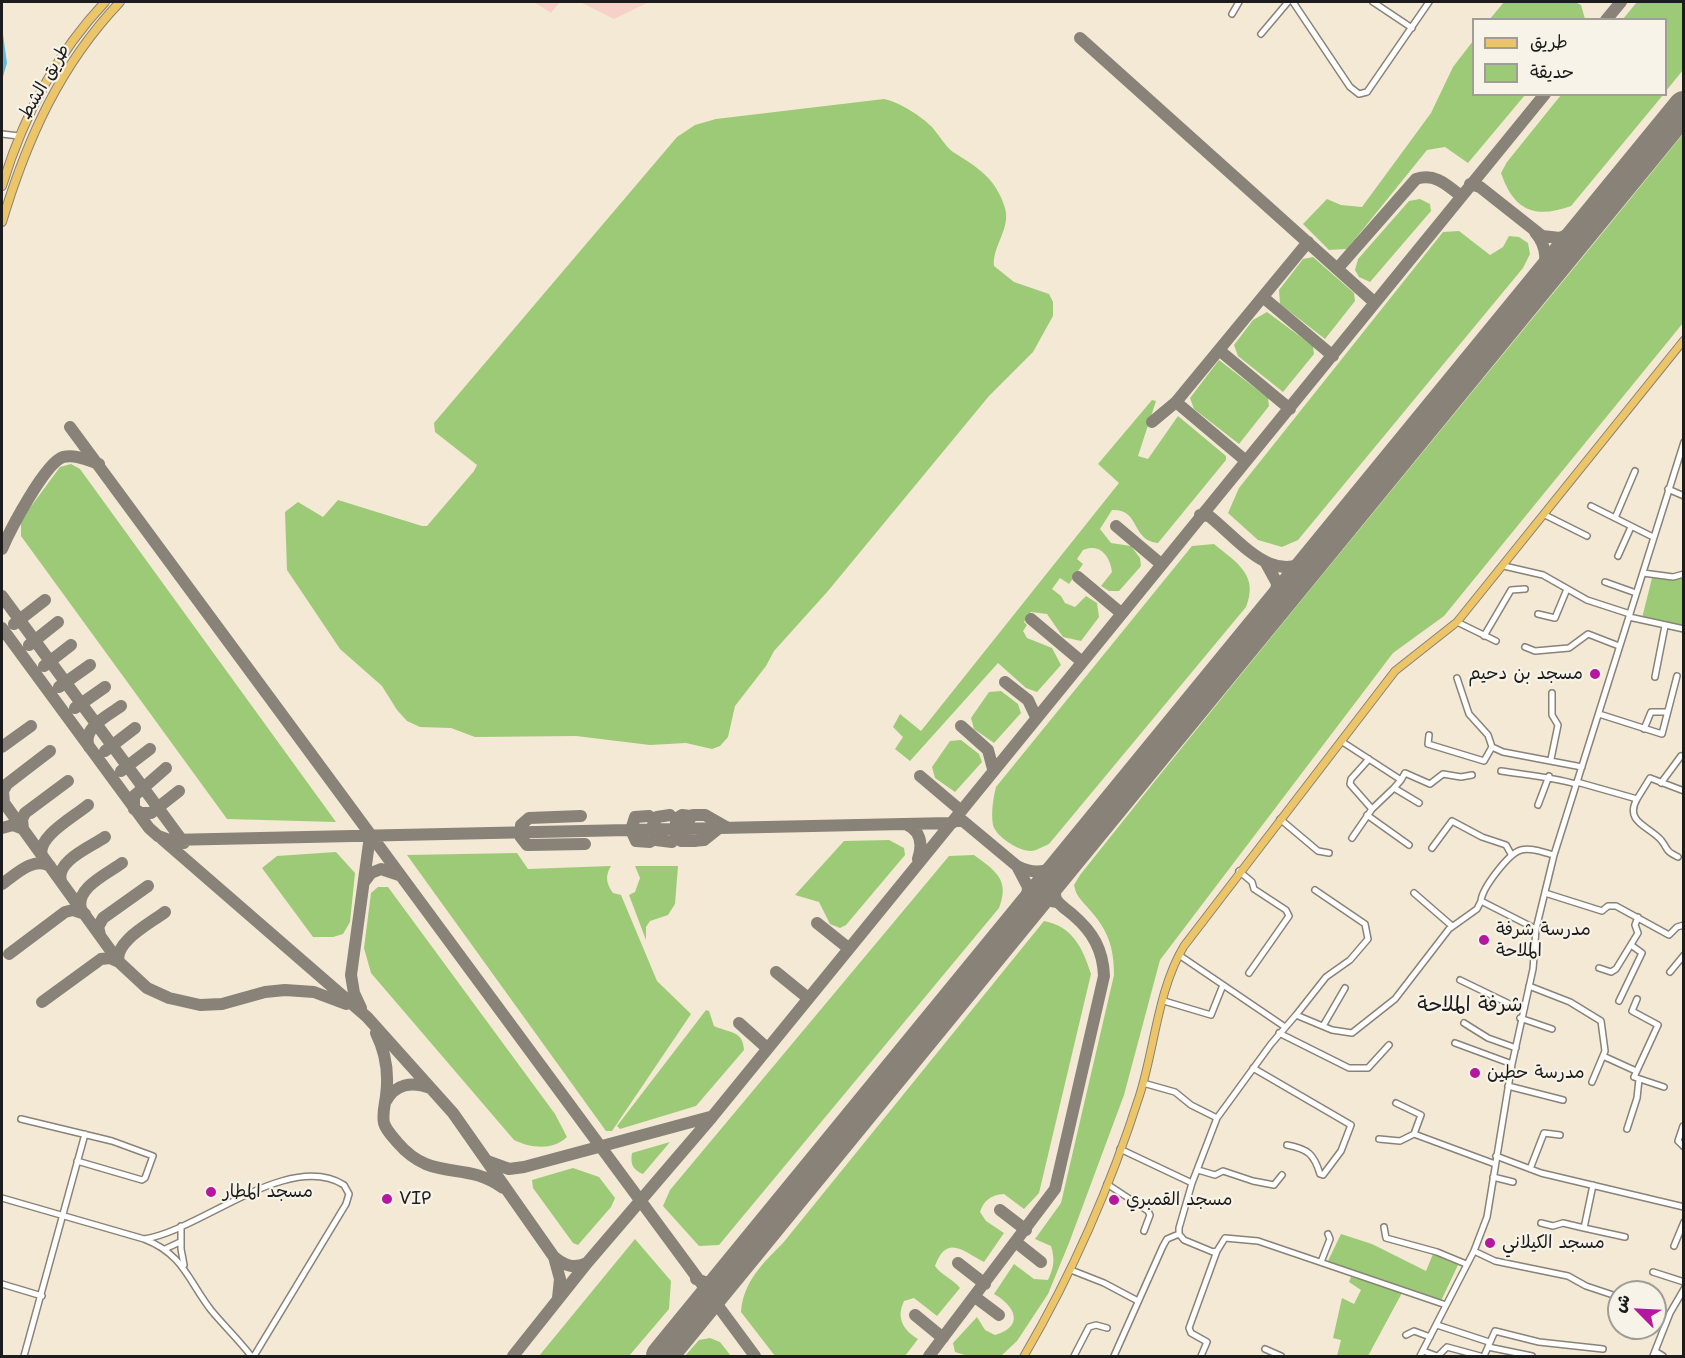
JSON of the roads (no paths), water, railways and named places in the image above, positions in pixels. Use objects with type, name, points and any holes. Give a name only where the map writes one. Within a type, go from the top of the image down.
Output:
[{"type":"highway","name":"طريق الشط","points":[[2,186],[19,136],[61,57],[105,2]]},
{"type":"highway","name":"طريق الشط","points":[[2,222],[21,160],[50,98],[84,44],[120,2]]},
{"type":"main road","points":[[1024,1356],[1059,1296],[1107,1184],[1143,1083],[1164,1001],[1179,955],[1239,871],[1399,666],[1457,622],[1683,340]]},
{"type":"street","points":[[1232,14],[1239,2]]},
{"type":"street","points":[[1261,34],[1288,2]]},
{"type":"street","points":[[1293,2],[1350,87],[1359,94],[1367,92],[1429,2]]},
{"type":"street","points":[[1373,2],[1412,28]]},
{"type":"street","points":[[2,134],[19,136]]},
{"type":"street","points":[[1603,1349],[1539,1342],[1495,1331],[1482,1356],[1447,1347],[1437,1356],[1422,1354],[1474,1251],[1487,1217],[1520,1018],[1530,986],[1536,929],[1554,855],[1668,489],[1681,458],[1683,442]]},
{"type":"street","points":[[1615,518],[1635,471]]},
{"type":"street","points":[[1668,489],[1683,496]]},
{"type":"street","points":[[1591,506],[1653,537]]},
{"type":"street","points":[[1545,515],[1587,536]]},
{"type":"street","points":[[1618,556],[1631,526]]},
{"type":"street","points":[[1504,566],[1543,575],[1587,600],[1629,615],[1683,629]]},
{"type":"street","points":[[1643,573],[1673,577],[1683,574]]},
{"type":"street","points":[[1605,582],[1636,593]]},
{"type":"street","points":[[1484,636],[1511,590],[1525,589]]},
{"type":"street","points":[[1538,614],[1555,618],[1567,589]]},
{"type":"street","points":[[1457,622],[1496,641]]},
{"type":"street","points":[[1655,677],[1665,626]]},
{"type":"street","points":[[1525,647],[1535,651],[1572,647],[1587,634],[1619,646]]},
{"type":"street","points":[[1599,714],[1662,734],[1677,676]]},
{"type":"street","points":[[1458,678],[1469,714],[1488,735],[1492,747],[1503,752],[1551,759],[1582,767]]},
{"type":"street","points":[[1551,759],[1558,725],[1552,715],[1552,693]]},
{"type":"street","points":[[1644,729],[1651,712],[1666,712]]},
{"type":"street","points":[[1429,735],[1428,744],[1484,761],[1492,747]]},
{"type":"street","points":[[1341,741],[1401,780]]},
{"type":"street","points":[[1661,783],[1681,756]]},
{"type":"street","points":[[1369,759],[1351,779],[1350,784],[1372,809]]},
{"type":"street","points":[[1501,771],[1549,776],[1637,799]]},
{"type":"street","points":[[1352,838],[1367,815],[1394,788],[1405,773],[1430,784],[1443,774],[1461,777],[1472,775]]},
{"type":"street","points":[[1538,805],[1549,776]]},
{"type":"street","points":[[1678,857],[1668,852],[1662,840],[1635,819],[1633,808],[1648,778],[1683,791]]},
{"type":"street","points":[[1394,788],[1419,803]]},
{"type":"street","points":[[1367,815],[1408,844]]},
{"type":"street","points":[[1280,819],[1316,850],[1329,853]]},
{"type":"street","points":[[1432,848],[1452,822],[1482,837],[1506,845],[1511,854]]},
{"type":"street","points":[[1296,1015],[1351,1034],[1398,996],[1452,926],[1477,909],[1483,891],[1511,854],[1527,849],[1554,855]]},
{"type":"street","points":[[1239,871],[1252,882],[1254,889],[1286,910],[1289,916],[1249,973]]},
{"type":"street","points":[[1179,1234],[1192,1183],[1217,1118],[1279,1033],[1326,977],[1350,960],[1368,939],[1365,924],[1315,890]]},
{"type":"street","points":[[1414,893],[1452,926]]},
{"type":"street","points":[[1545,893],[1602,911],[1613,905],[1669,935],[1677,927],[1683,925]]},
{"type":"street","points":[[1480,901],[1536,929]]},
{"type":"street","points":[[1599,968],[1615,970],[1638,933],[1635,925],[1638,917]]},
{"type":"street","points":[[1619,1001],[1642,953],[1631,945]]},
{"type":"street","points":[[1179,955],[1285,1028]]},
{"type":"street","points":[[1670,972],[1683,955]]},
{"type":"street","points":[[1460,980],[1522,1010]]},
{"type":"street","points":[[1164,1001],[1211,1015],[1222,985]]},
{"type":"street","points":[[1530,986],[1570,1002],[1601,1022],[1605,1051],[1592,1082]]},
{"type":"street","points":[[1323,1026],[1345,988]]},
{"type":"street","points":[[1637,999],[1632,1011],[1658,1024],[1634,1077],[1664,1087]]},
{"type":"street","points":[[1520,1018],[1552,1029]]},
{"type":"street","points":[[1464,1023],[1488,1038],[1516,1048]]},
{"type":"street","points":[[1279,1033],[1352,1069],[1368,1068],[1389,1045]]},
{"type":"street","points":[[1455,1043],[1512,1064]]},
{"type":"street","points":[[1603,1056],[1636,1071]]},
{"type":"street","points":[[1253,1068],[1351,1125],[1341,1151],[1323,1175],[1320,1174],[1315,1158],[1309,1152],[1287,1145]]},
{"type":"street","points":[[1627,1129],[1638,1098],[1639,1079]]},
{"type":"street","points":[[1143,1083],[1174,1092],[1191,1105],[1217,1118]]},
{"type":"street","points":[[1508,1086],[1563,1100]]},
{"type":"street","points":[[1379,1139],[1400,1141],[1414,1134],[1420,1115],[1396,1103]]},
{"type":"street","points":[[21,1119],[85,1134],[149,1153],[153,1158],[146,1177],[142,1180],[77,1161]]},
{"type":"street","points":[[1683,1126],[1678,1141],[1683,1147]]},
{"type":"street","points":[[1530,1169],[1544,1133],[1560,1135]]},
{"type":"street","points":[[24,1356],[85,1134]]},
{"type":"street","points":[[1414,1134],[1495,1164]]},
{"type":"street","points":[[1120,1149],[1192,1183]]},
{"type":"street","points":[[1496,1156],[1530,1169],[1683,1207]]},
{"type":"street","points":[[1198,1170],[1215,1175],[1223,1171],[1253,1181],[1275,1185],[1282,1175]]},
{"type":"street","points":[[1493,1177],[1513,1182]]},
{"type":"street","points":[[2,1198],[144,1239],[165,1249],[186,1269],[209,1308],[253,1356],[346,1204],[349,1194],[338,1181],[317,1178],[279,1182],[261,1187],[167,1234],[144,1239]]},
{"type":"street","points":[[1107,1184],[1148,1211],[1150,1215],[1144,1231]]},
{"type":"street","points":[[1584,1228],[1593,1185]]},
{"type":"street","points":[[1674,1246],[1683,1222]]},
{"type":"street","points":[[1541,1223],[1553,1226],[1563,1223],[1624,1237]]},
{"type":"street","points":[[181,1226],[180,1242],[186,1269]]},
{"type":"street","points":[[1384,1227],[1386,1238],[1437,1252],[1466,1264]]},
{"type":"street","points":[[1179,1234],[1199,1246],[1217,1251]]},
{"type":"street","points":[[1114,1356],[1163,1246],[1167,1239],[1179,1234]]},
{"type":"street","points":[[1321,1262],[1330,1239],[1328,1234]]},
{"type":"street","points":[[1201,1356],[1206,1340],[1191,1333],[1189,1328],[1217,1251],[1223,1240],[1228,1237],[1281,1247],[1446,1305]]},
{"type":"street","points":[[165,1249],[180,1242]]},
{"type":"street","points":[[1474,1251],[1495,1262],[1568,1276],[1586,1286],[1607,1293]]},
{"type":"street","points":[[1071,1270],[1104,1283],[1138,1301]]},
{"type":"street","points":[[1653,1272],[1683,1282]]},
{"type":"street","points":[[2,1284],[42,1296]]},
{"type":"street","points":[[1663,1356],[1654,1354],[1681,1301],[1683,1289]]},
{"type":"street","points":[[1074,1356],[1089,1327],[1096,1325],[1107,1328]]},
{"type":"street","points":[[1437,1326],[1488,1345],[1532,1356]]},
{"type":"street","points":[[1406,1335],[1414,1331],[1430,1337]]},
{"type":"street","points":[[1265,1349],[1281,1356]]},
{"type":"water","points":[[2,27],[7,63],[2,80]]},
{"type":"place","name":"مسجد بن دحيم","points":[[1595,674]]},
{"type":"place","name":"مدرسة شرفة الملاحة","points":[[1484,940]]},
{"type":"place","name":"مدرسة حطين","points":[[1475,1073]]},
{"type":"place","name":"مسجد المطار","points":[[211,1192]]},
{"type":"place","name":"VIP","points":[[387,1199]]},
{"type":"place","name":"مسجد القمبري","points":[[1114,1200]]},
{"type":"place","name":"مسجد الكيلاني","points":[[1490,1243]]},
{"type":"district","name":"شرفة الملاحة","points":[[1470,1006]]}]
